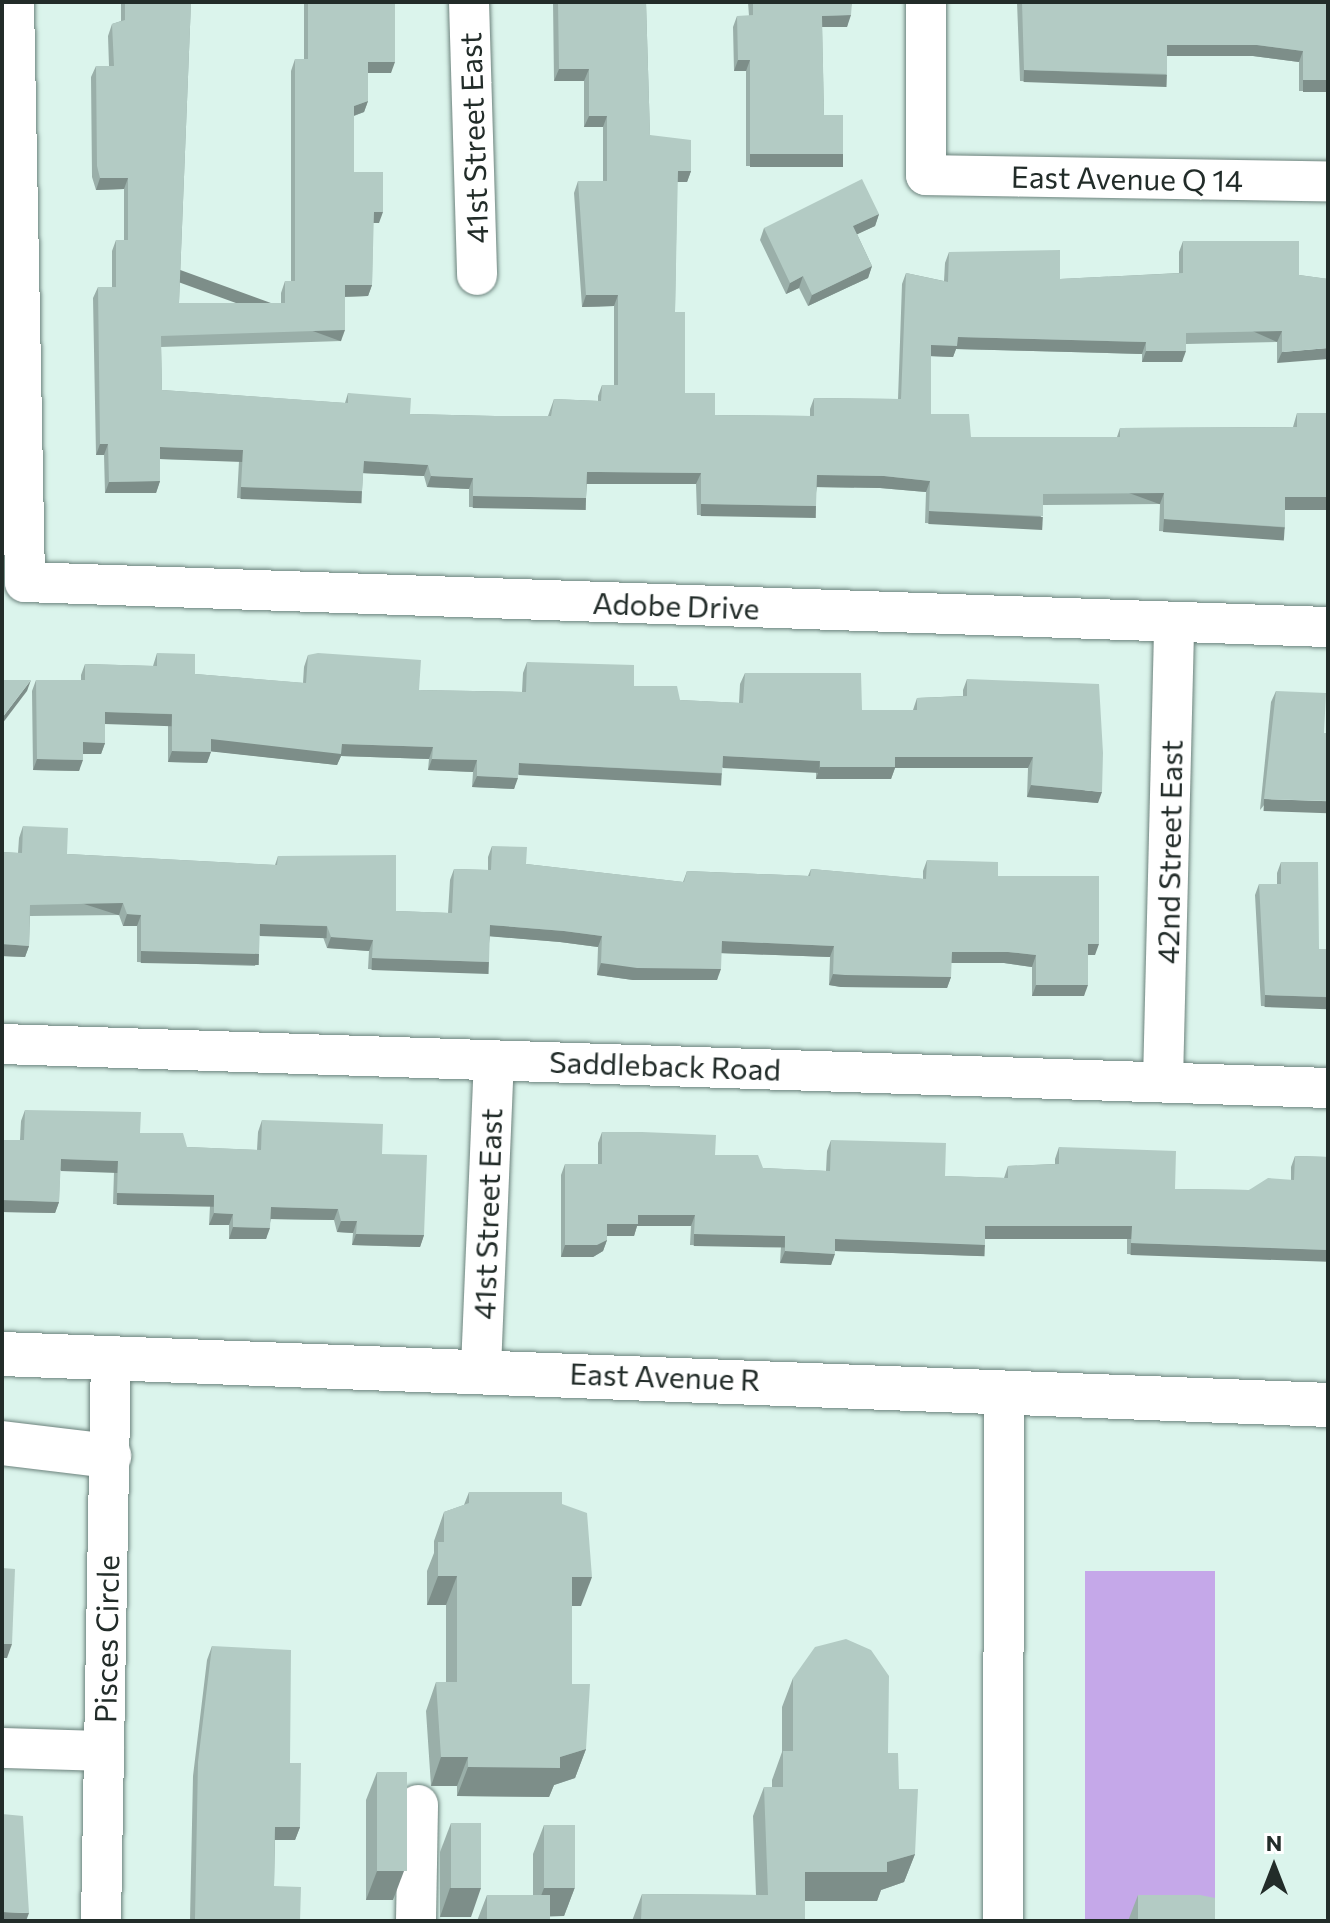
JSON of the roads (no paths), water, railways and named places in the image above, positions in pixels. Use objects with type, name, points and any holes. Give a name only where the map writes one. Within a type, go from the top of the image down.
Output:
[{"type":"main road","name":"East Avenue R","points":[[2,1354],[481,1368],[1328,1405]]},
{"type":"main road","points":[[2,1443],[109,1456]]},
{"type":"street","name":"Adobe Drive","points":[[14,2],[25,582],[1328,627]]},
{"type":"street","name":"41st Street East","points":[[469,2],[477,275]]},
{"type":"street","name":"East Avenue Q 14","points":[[926,2],[926,175],[1328,181]]},
{"type":"street","name":"42nd Street East","points":[[1163,1081],[1174,623]]},
{"type":"street","name":"Saddleback Road","points":[[2,1044],[1328,1088]]},
{"type":"street","name":"41st Street East","points":[[481,1368],[494,1060]]},
{"type":"street","name":"Pisces Circle","points":[[101,1921],[111,1356]]},
{"type":"street","points":[[1003,1921],[1004,1391]]},
{"type":"street","points":[[2,1748],[104,1751]]},
{"type":"street","points":[[416,1921],[418,1805]]}]
